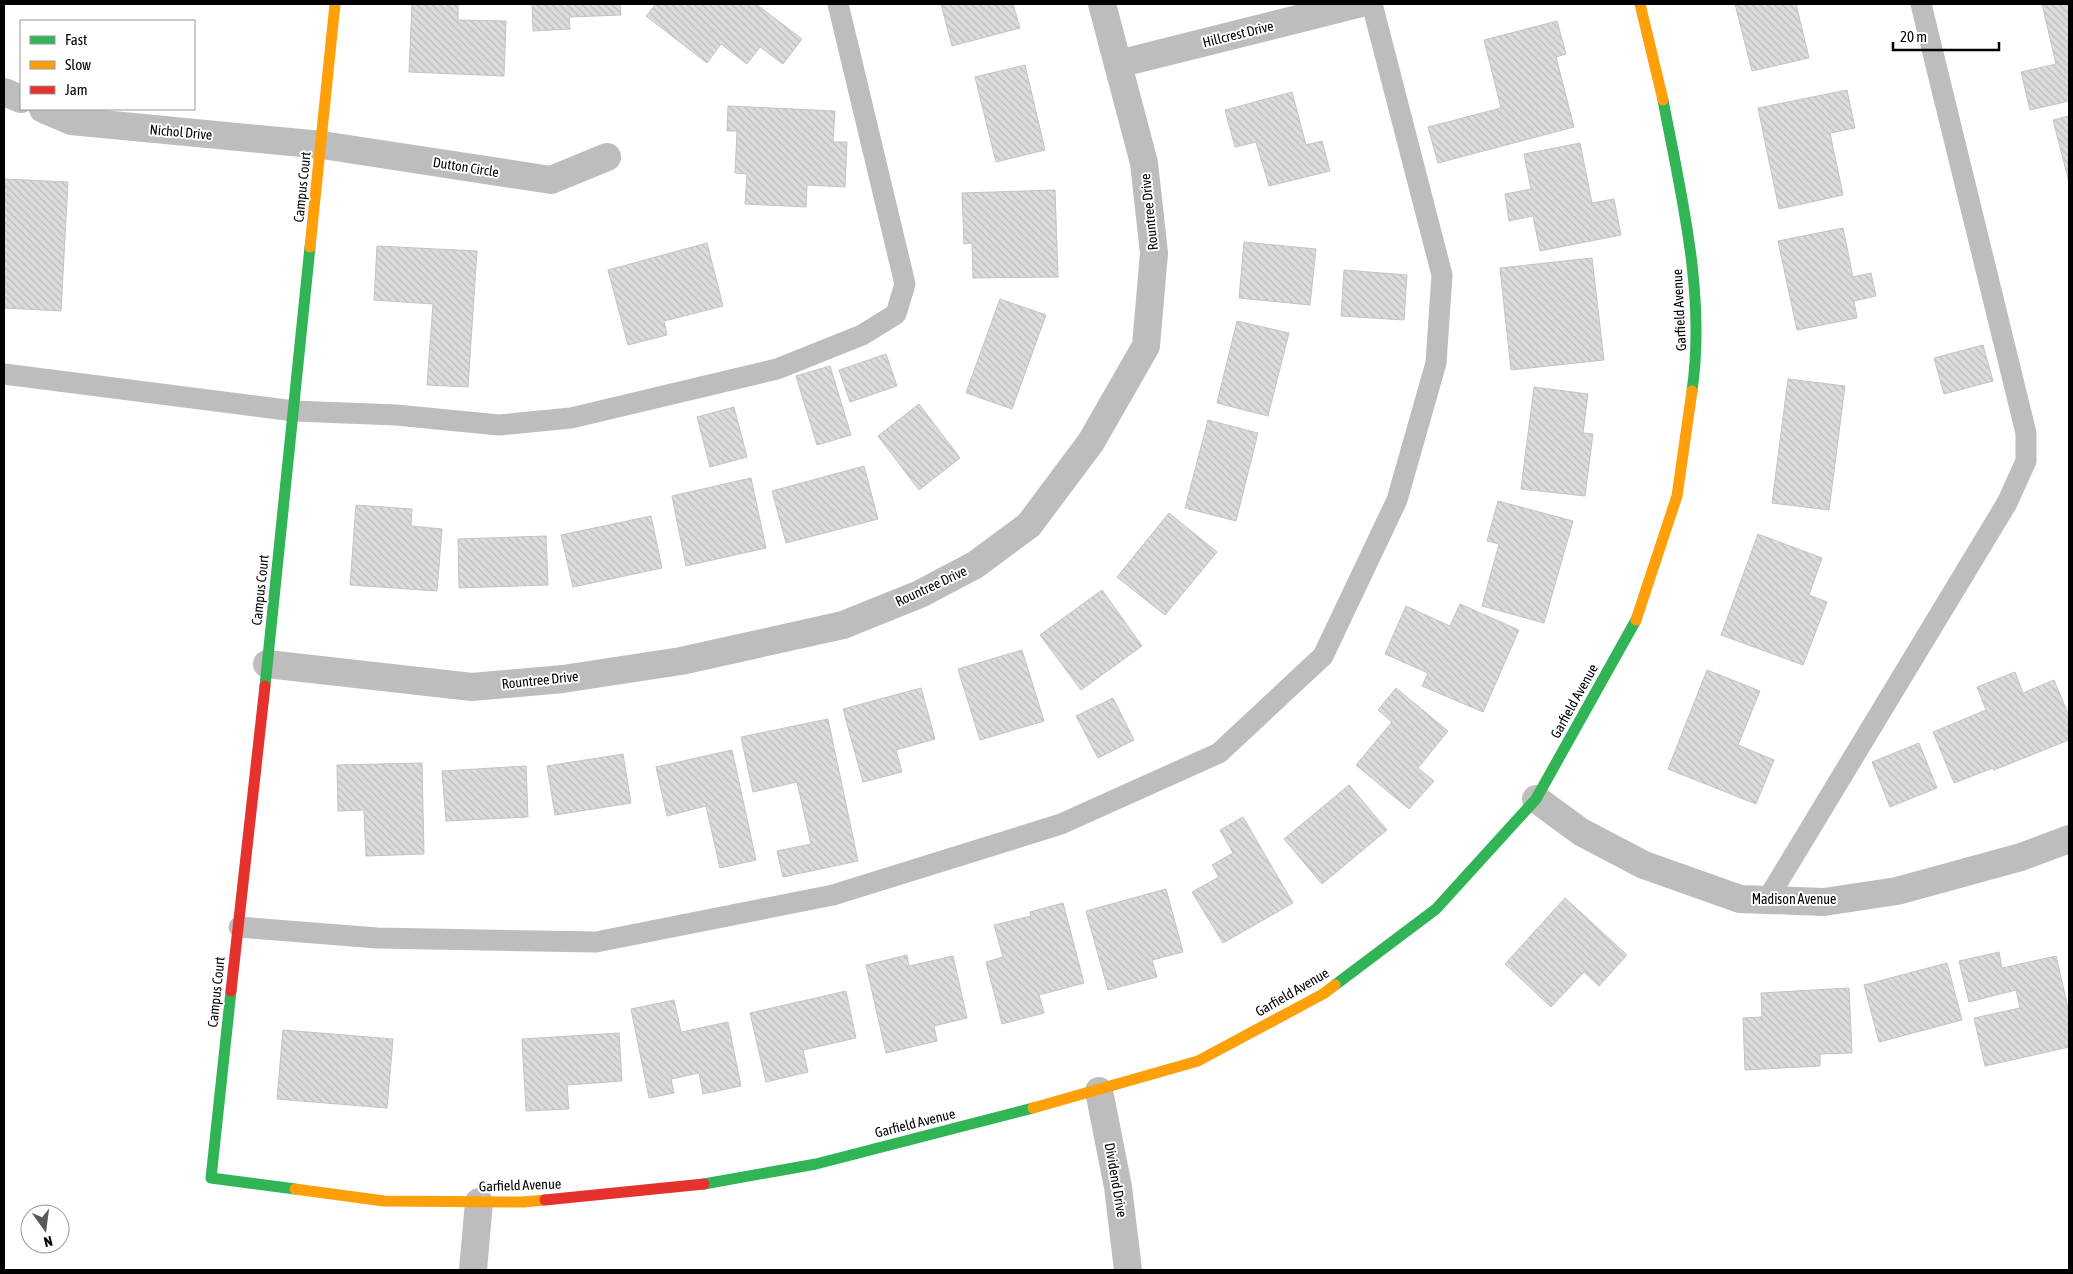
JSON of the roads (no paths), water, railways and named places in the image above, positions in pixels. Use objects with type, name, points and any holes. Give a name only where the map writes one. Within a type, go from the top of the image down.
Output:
[{"type":"street","name":"Campus Court","points":[[211,1178],[294,411],[335,4]]},
{"type":"street","name":"Rountree Drive","points":[[267,664],[472,687],[563,679],[681,661],[842,625],[920,594],[975,565],[1029,524],[1091,442],[1146,346],[1154,253],[1144,163],[1102,4]]},
{"type":"street","name":"Hillcrest Drive","points":[[1118,64],[1358,4]]},
{"type":"street","name":"Garfield Avenue","points":[[211,1178],[384,1201],[523,1202],[684,1188],[816,1164],[1099,1091],[1198,1061],[1323,994],[1436,909],[1536,800],[1635,623],[1677,496],[1696,362],[1691,249],[1658,75],[1640,4]]},
{"type":"street","points":[[4,92],[20,99]]},
{"type":"street","name":"Nichol Drive","points":[[45,110],[71,121],[322,145]]},
{"type":"street","name":"Dutton Circle","points":[[322,145],[551,180],[607,157]]},
{"type":"street","name":"Madison Avenue","points":[[1536,800],[1582,832],[1644,865],[1740,900],[1824,902],[1897,891],[2021,857],[2069,839]]},
{"type":"street","name":"Dividend Drive","points":[[1099,1091],[1118,1187],[1128,1270]]},
{"type":"street","points":[[473,1270],[479,1202]]},
{"type":"lane","points":[[4,374],[294,411],[396,415],[499,425],[571,418],[777,368],[862,334],[896,314],[905,284],[838,4]]},
{"type":"lane","points":[[239,927],[377,938],[596,942],[834,895],[1061,824],[1219,753],[1323,656],[1397,500],[1436,364],[1442,275],[1372,4]]},
{"type":"lane","points":[[1768,900],[2007,503],[2026,461],[2026,433],[1921,4]]}]
